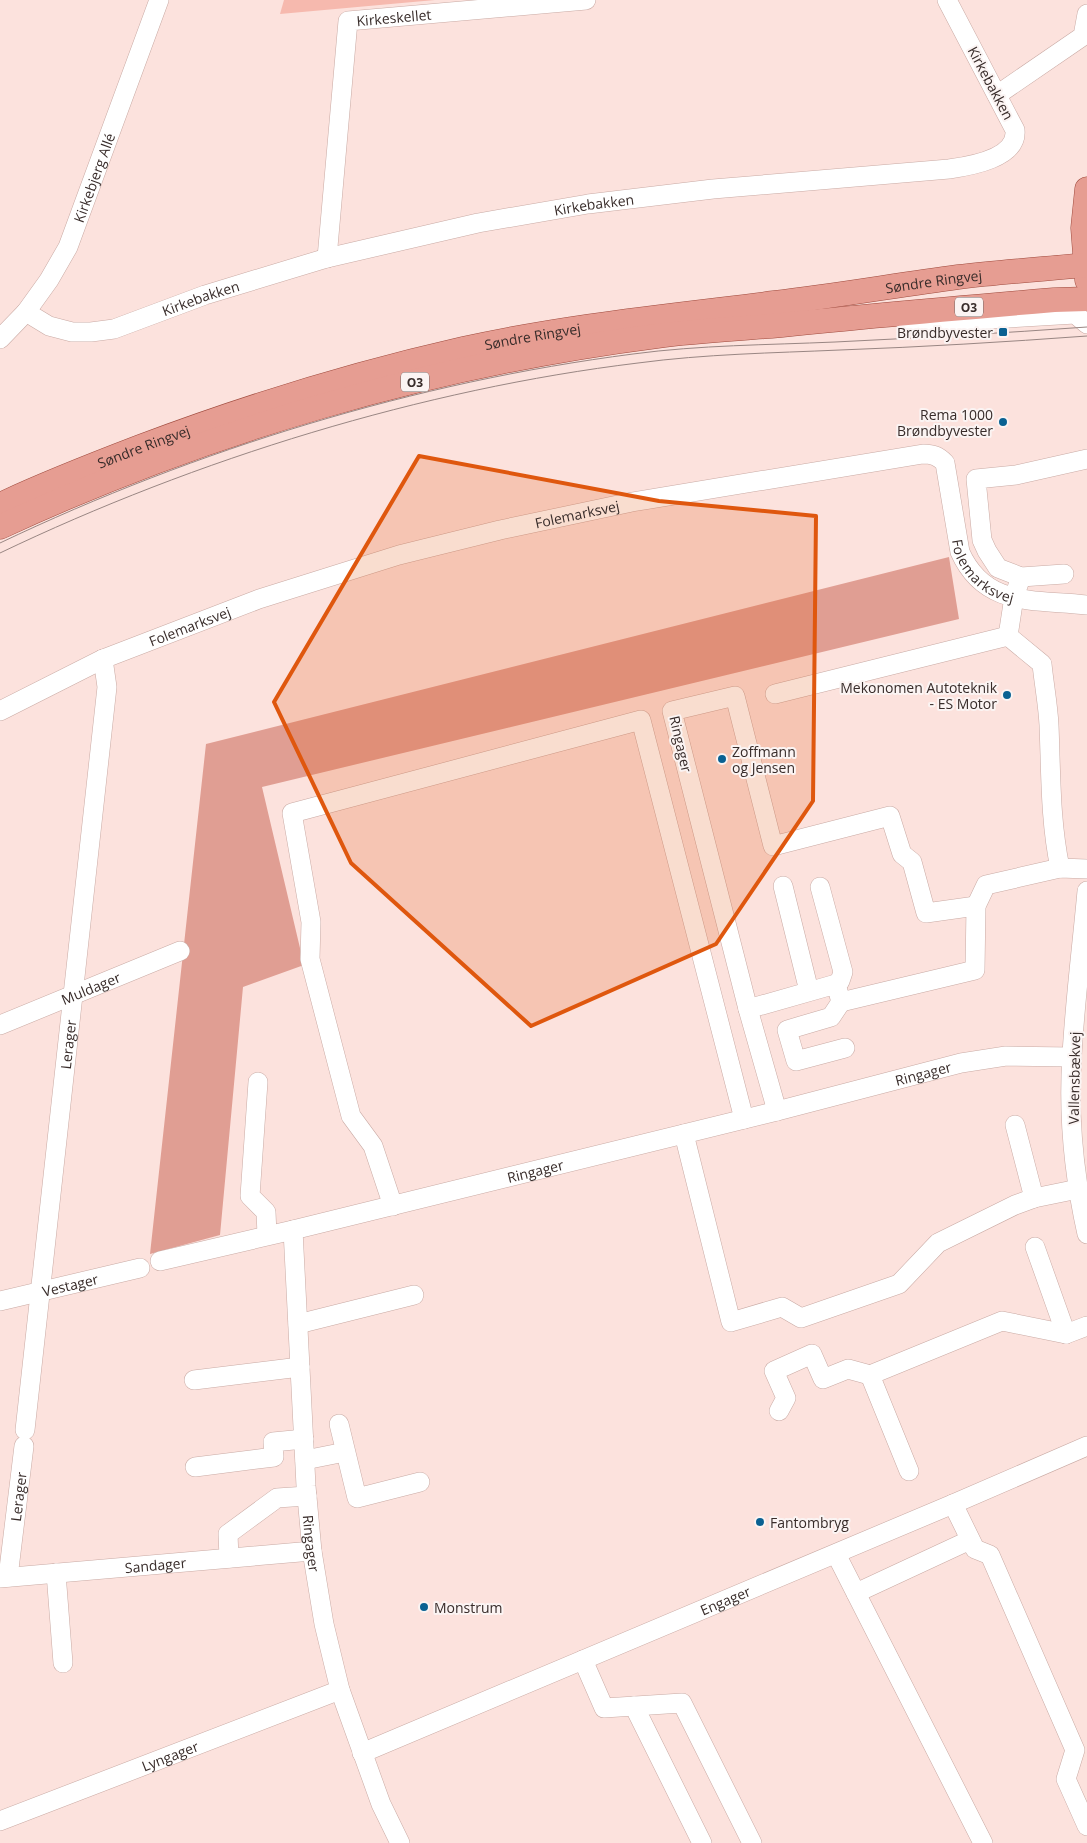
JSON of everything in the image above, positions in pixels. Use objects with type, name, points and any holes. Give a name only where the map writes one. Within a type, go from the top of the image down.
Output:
[{"type":"main road","points":[[851,317],[898,302],[1087,273],[1082,228],[1087,189]]},
{"type":"main road","name":"Søndre Ringvej","points":[[0,505],[110,458],[254,406],[359,375],[464,349],[568,329],[643,318],[846,294],[960,277],[1087,273]]},
{"type":"main road","name":"Søndre Ringvej","points":[[0,527],[196,446],[360,396],[465,370],[574,349],[658,336],[851,317],[1087,298]]},
{"type":"street","name":"Kirkebjerg Allé","points":[[0,339],[26,312],[49,280],[68,248],[159,0]]},
{"type":"street","name":"Kirkeskellet","points":[[327,258],[348,21],[586,0]]},
{"type":"street","name":"Kirkebakken","points":[[26,312],[49,326],[72,332],[114,329],[205,295],[327,258],[478,224],[588,204],[713,189],[968,166],[988,161],[1012,146],[1015,141],[1016,130],[947,0]]},
{"type":"street","points":[[1083,0],[1087,6]]},
{"type":"street","points":[[998,95],[1083,36],[1087,14]]},
{"type":"street","points":[[851,317],[885,325],[1075,314],[1087,324]]},
{"type":"street","name":"Folemarksvej","points":[[0,710],[103,659],[259,599],[399,555],[500,530],[632,502],[923,454],[932,454],[939,457],[945,463],[958,541],[966,565],[982,583],[996,592],[1014,598],[1087,605]]},
{"type":"street","points":[[1064,574],[1021,576],[998,568],[986,551],[982,540],[976,479],[1016,475],[1087,459]]},
{"type":"street","points":[[1008,636],[1014,598],[1021,576]]},
{"type":"street","points":[[775,694],[1008,636]]},
{"type":"street","points":[[1008,636],[1042,664],[1049,723],[1049,786],[1060,868]]},
{"type":"street","name":"Lerager","points":[[4,1577],[24,1438],[107,687],[103,659]]},
{"type":"street","name":"Ringager","points":[[777,1111],[748,1009],[672,711],[735,696],[773,846],[890,816],[902,854],[912,862],[926,913],[976,906]]},
{"type":"street","points":[[392,1206],[373,1146],[351,1116],[310,959],[311,922],[292,813],[641,720],[744,1119]]},
{"type":"street","points":[[845,1048],[796,1061],[787,1030],[831,1017],[841,1002],[975,970],[976,906],[986,885],[1060,868],[1087,869]]},
{"type":"street","points":[[783,886],[810,991]]},
{"type":"street","points":[[748,1009],[836,984],[840,981],[843,972],[820,888]]},
{"type":"street","name":"Vallensbækvej","points":[[1087,891],[1082,1006],[1072,1057],[1073,1134],[1078,1189],[1087,1234]]},
{"type":"street","name":"Muldager","points":[[0,1025],[180,951]]},
{"type":"street","points":[[836,984],[841,1002]]},
{"type":"street","name":"Ringager","points":[[160,1261],[684,1134],[961,1063],[1006,1056],[1072,1057]]},
{"type":"street","points":[[258,1082],[250,1196],[266,1212],[267,1235]]},
{"type":"street","points":[[1015,1125],[1034,1198]]},
{"type":"street","points":[[684,1134],[731,1322],[782,1307],[801,1318],[899,1284],[938,1243],[1015,1205],[1034,1198],[1078,1189]]},
{"type":"street","name":"Ringager","points":[[293,1230],[307,1496],[312,1551],[324,1624],[340,1690],[381,1804],[399,1843]]},
{"type":"street","points":[[1035,1246],[1066,1334]]},
{"type":"street","name":"Vestager","points":[[0,1301],[140,1268]]},
{"type":"street","points":[[298,1324],[414,1295]]},
{"type":"street","points":[[780,1411],[786,1398],[774,1371],[812,1354],[822,1379],[848,1369],[870,1375],[1002,1321],[1066,1334],[1087,1326]]},
{"type":"street","points":[[194,1380],[300,1367]]},
{"type":"street","points":[[870,1375],[909,1471]]},
{"type":"street","points":[[339,1424],[357,1498],[420,1482]]},
{"type":"street","points":[[195,1467],[274,1457],[272,1442],[304,1439]]},
{"type":"street","name":"Engager","points":[[362,1753],[836,1554],[1087,1446]]},
{"type":"street","points":[[305,1460],[345,1452]]},
{"type":"street","points":[[229,1558],[228,1534],[277,1498],[307,1496]]},
{"type":"street","points":[[953,1504],[975,1550],[990,1555],[1075,1750],[1066,1779],[1087,1826]]},
{"type":"street","points":[[856,1593],[970,1540]]},
{"type":"street","name":"Sandager","points":[[4,1577],[312,1551]]},
{"type":"street","points":[[836,1554],[983,1843]]},
{"type":"street","points":[[56,1573],[63,1663]]},
{"type":"street","points":[[583,1660],[604,1708],[682,1704],[752,1843]]},
{"type":"street","name":"Lyngager","points":[[0,1821],[340,1690]]},
{"type":"street","points":[[634,1706],[702,1843]]},
{"type":"highlighted area","points":[[419,456],[659,501],[816,516],[813,801],[716,944],[531,1026],[351,863],[274,702]]},
{"type":"shaded area","points":[[284,0],[435,0],[280,14]]},
{"type":"shaded area","points":[[949,557],[959,619],[262,787],[304,965],[243,987],[220,1235],[150,1254],[206,744]]},
{"type":"tram line","points":[[0,543],[75,509],[230,449],[389,401],[470,382],[552,366],[683,349],[898,339],[1087,327]]},
{"type":"tram line","points":[[0,553],[152,487],[231,458],[312,432],[475,390],[557,375],[688,358],[739,354],[933,346],[1087,336]]},
{"type":"place","name":"Brøndbyvester","points":[[1003,332]]},
{"type":"place","name":"Rema 1000 Brøndbyvester","points":[[1003,422]]},
{"type":"place","name":"Mekonomen Autoteknik - ES Motor","points":[[1007,695]]},
{"type":"place","name":"Zoffmann og Jensen","points":[[722,759]]},
{"type":"place","name":"Fantombryg","points":[[760,1522]]},
{"type":"place","name":"Monstrum","points":[[424,1607]]}]
